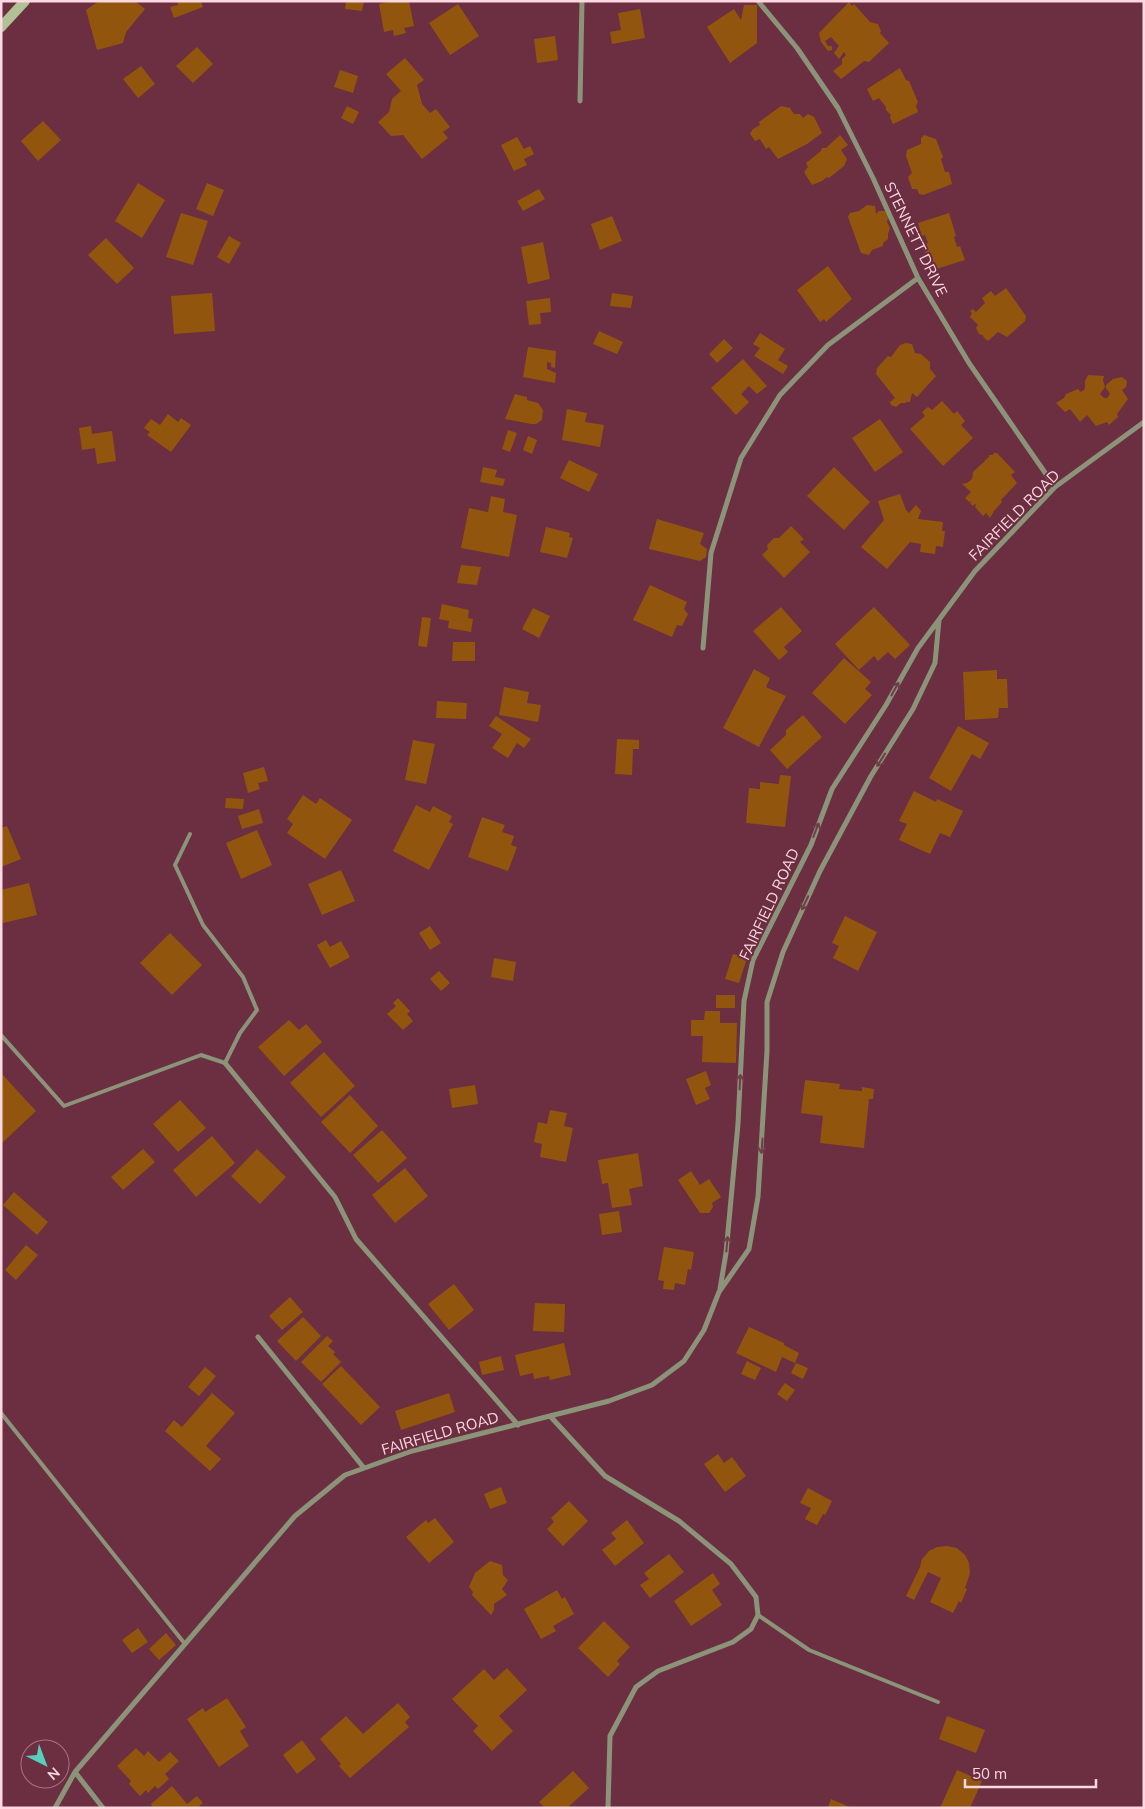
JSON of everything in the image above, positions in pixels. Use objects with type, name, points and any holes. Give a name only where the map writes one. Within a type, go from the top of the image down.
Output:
[{"type":"street","points":[[1,27],[26,1]]},
{"type":"street","points":[[580,101],[582,1]]},
{"type":"street","name":"STENNETT DRIVE","points":[[758,1],[797,48],[838,108],[873,178],[918,278],[969,363],[1055,487]]},
{"type":"street","points":[[703,648],[711,553],[742,458],[780,395],[828,345],[918,278]]},
{"type":"street","name":"FAIRFIELD ROAD","points":[[56,1808],[75,1772],[242,1580],[295,1516],[345,1475],[412,1451],[609,1401],[652,1385],[684,1360],[704,1330],[719,1292],[726,1253],[738,1124],[744,1001],[753,960],[810,845],[832,789],[886,705],[918,648],[975,571],[1055,487],[1144,422]]},
{"type":"street","name":"FAIRFIELD ROAD","points":[[719,1292],[749,1248],[758,1197],[767,1051],[767,1002],[783,952],[825,863],[871,776],[913,709],[932,670],[935,663],[939,620]]},
{"type":"street","points":[[225,1063],[335,1197],[356,1239],[518,1425]]},
{"type":"street","points":[[258,1337],[364,1468]]},
{"type":"street","points":[[550,1416],[605,1476],[679,1521],[731,1564],[756,1597],[758,1615],[751,1628],[733,1642],[658,1671],[636,1688],[610,1736],[608,1808]]},
{"type":"street","points":[[75,1772],[103,1808]]},
{"type":"lane","points":[[1,1034],[64,1106],[201,1055],[225,1063],[240,1033],[257,1010],[243,977],[203,925],[175,865],[190,834]]},
{"type":"lane","points":[[1,1413],[185,1644]]},
{"type":"lane","points":[[758,1615],[810,1650],[938,1702]]},
{"type":"building","points":[[99,1],[135,1],[145,9],[126,32],[123,43],[97,50],[86,10]]},
{"type":"building","points":[[177,1],[201,1],[203,7],[174,18],[170,7],[178,5]]},
{"type":"building","points":[[346,1],[364,1],[362,11],[345,9]]},
{"type":"building","points":[[392,1],[409,1],[414,26],[404,28],[406,33],[394,36],[393,30],[384,32],[379,4]]},
{"type":"building","points":[[849,2],[852,6],[854,4],[870,22],[878,24],[880,33],[889,43],[869,62],[864,61],[841,79],[833,71],[842,64],[842,59],[846,55],[844,52],[839,59],[834,53],[839,46],[831,37],[825,41],[828,46],[832,46],[832,50],[828,51],[821,42],[819,33]]},
{"type":"building","points":[[458,4],[479,36],[450,55],[429,23]]},
{"type":"building","points":[[744,5],[757,5],[757,43],[730,63],[707,27],[734,9],[741,20]]},
{"type":"building","points":[[640,9],[645,38],[612,44],[610,32],[621,30],[618,13]]},
{"type":"building","points":[[555,36],[558,60],[537,63],[534,39]]},
{"type":"building","points":[[197,47],[213,64],[193,83],[176,66]]},
{"type":"building","points":[[405,58],[424,80],[417,85],[422,104],[430,113],[436,109],[450,127],[443,132],[448,138],[422,159],[403,135],[391,136],[378,122],[389,112],[392,99],[401,91],[386,74]]},
{"type":"building","points":[[141,66],[155,84],[138,98],[123,79]]},
{"type":"building","points":[[900,68],[906,80],[909,81],[918,102],[916,106],[918,112],[893,124],[890,118],[891,115],[886,110],[886,107],[879,98],[873,101],[867,89]]},
{"type":"building","points":[[340,70],[358,76],[353,93],[334,87]]},
{"type":"building","points":[[347,106],[359,112],[353,124],[341,118]]},
{"type":"building","points":[[781,106],[790,108],[794,114],[800,114],[803,118],[808,114],[814,117],[822,133],[807,144],[778,159],[769,147],[766,149],[760,139],[755,141],[750,134],[753,129],[760,125],[759,122]]},
{"type":"building","points":[[43,121],[61,140],[38,161],[21,141]]},
{"type":"building","points":[[840,135],[848,145],[841,150],[847,159],[844,166],[829,178],[827,177],[812,185],[804,172],[808,167],[806,163]]},
{"type":"building","points":[[924,135],[936,139],[943,157],[941,159],[945,172],[949,172],[952,184],[923,195],[919,194],[917,189],[912,189],[908,177],[912,173],[906,156],[907,150],[921,144],[921,138]]},
{"type":"building","points":[[517,137],[524,149],[530,146],[534,154],[524,159],[527,165],[514,171],[501,145]]},
{"type":"building","points":[[138,183],[165,200],[142,238],[115,221]]},
{"type":"building","points":[[207,183],[224,190],[213,216],[196,209]]},
{"type":"building","points":[[539,189],[545,199],[523,211],[517,201]]},
{"type":"building","points":[[867,205],[875,206],[876,214],[879,211],[885,211],[890,228],[888,239],[883,243],[883,246],[872,250],[869,255],[861,253],[848,217],[850,213],[859,211]]},
{"type":"building","points":[[181,213],[208,221],[193,265],[166,257]]},
{"type":"building","points":[[949,213],[956,236],[954,237],[957,247],[960,246],[965,260],[936,269],[933,260],[928,261],[923,245],[928,243],[925,235],[922,236],[918,223]]},
{"type":"building","points":[[612,216],[622,241],[600,250],[591,224]]},
{"type":"building","points":[[229,236],[241,243],[229,264],[217,257]]},
{"type":"building","points":[[106,238],[134,268],[117,284],[88,255]]},
{"type":"building","points":[[543,242],[550,279],[528,284],[521,247]]},
{"type":"building","points":[[828,266],[852,299],[826,322],[824,319],[820,322],[797,290]]},
{"type":"building","points":[[1006,288],[1026,316],[1025,321],[1007,337],[998,332],[988,341],[979,334],[976,328],[978,325],[970,317],[972,313],[970,311],[973,309],[976,312],[985,303],[982,298],[991,291],[995,296]]},
{"type":"building","points":[[212,293],[215,331],[174,334],[171,296]]},
{"type":"building","points":[[612,293],[633,296],[631,308],[610,306]]},
{"type":"building","points":[[550,298],[551,312],[540,313],[541,324],[529,325],[526,301]]},
{"type":"building","points":[[599,331],[623,342],[617,354],[593,344]]},
{"type":"building","points":[[760,333],[785,349],[778,360],[788,366],[783,374],[754,356],[760,348],[753,344]]},
{"type":"building","points":[[724,339],[733,348],[717,363],[709,354]]},
{"type":"building","points":[[912,344],[915,353],[921,354],[930,362],[930,369],[936,376],[917,397],[912,393],[910,402],[901,403],[896,407],[891,405],[890,402],[895,398],[876,374],[877,368],[888,356],[891,357],[900,345]]},
{"type":"building","points":[[528,347],[556,351],[555,368],[551,367],[551,363],[547,362],[547,369],[556,373],[555,383],[523,377]]},
{"type":"building","points":[[743,359],[767,386],[757,394],[749,386],[741,394],[749,402],[736,415],[711,388]]},
{"type":"building","points":[[1088,375],[1104,376],[1105,387],[1100,394],[1104,398],[1107,398],[1110,394],[1106,385],[1113,379],[1122,377],[1127,381],[1126,387],[1122,390],[1128,399],[1117,414],[1118,417],[1109,425],[1107,422],[1096,426],[1087,415],[1080,422],[1070,409],[1065,412],[1056,403],[1064,398],[1066,394],[1078,389],[1081,392],[1085,389],[1085,381]]},
{"type":"building","points":[[515,394],[527,397],[527,400],[538,403],[543,410],[542,420],[536,424],[531,424],[505,419]]},
{"type":"building","points":[[942,401],[954,414],[957,411],[965,421],[961,425],[973,438],[943,466],[910,429],[925,416],[922,412],[928,407],[932,410]]},
{"type":"building","points":[[567,409],[587,413],[585,422],[604,425],[600,447],[562,440]]},
{"type":"building","points":[[168,414],[178,422],[181,418],[191,425],[171,452],[147,435],[150,432],[144,428],[151,419],[160,425]]},
{"type":"building","points":[[880,419],[903,452],[875,472],[852,438]]},
{"type":"building","points":[[91,426],[92,434],[112,431],[116,461],[97,464],[95,448],[82,450],[79,428]]},
{"type":"building","points":[[508,430],[517,433],[510,452],[502,449]]},
{"type":"building","points":[[528,436],[537,440],[532,454],[523,450]]},
{"type":"building","points":[[997,453],[1015,472],[1011,475],[1017,483],[1001,500],[1002,502],[990,518],[986,513],[983,516],[975,507],[975,504],[973,506],[970,503],[971,501],[969,502],[965,498],[971,492],[962,484],[972,479],[973,472],[989,455]]},
{"type":"building","points":[[569,460],[598,474],[589,492],[560,478]]},
{"type":"building","points":[[483,467],[497,470],[495,477],[505,479],[503,486],[480,482]]},
{"type":"building","points":[[834,467],[870,502],[844,530],[807,496]]},
{"type":"building","points":[[900,494],[909,513],[916,505],[921,511],[918,519],[943,522],[942,531],[945,531],[943,547],[936,546],[935,554],[920,552],[921,544],[910,542],[887,569],[861,547],[884,520],[878,501]]},
{"type":"building","points":[[491,496],[505,499],[503,512],[517,515],[509,557],[461,548],[469,508],[488,512]]},
{"type":"building","points":[[657,519],[704,533],[700,544],[707,549],[706,557],[700,561],[649,549]]},
{"type":"building","points":[[791,526],[804,539],[800,542],[810,552],[784,578],[762,555],[768,549],[767,545],[774,538],[779,538]]},
{"type":"building","points":[[546,527],[570,533],[569,537],[573,538],[567,558],[540,552]]},
{"type":"building","points":[[461,565],[481,567],[477,585],[457,583]]},
{"type":"building","points":[[650,585],[687,602],[684,609],[688,614],[682,626],[677,625],[672,637],[633,620]]},
{"type":"building","points":[[442,604],[469,610],[468,618],[473,619],[471,632],[448,628],[449,621],[439,619]]},
{"type":"building","points":[[781,607],[802,631],[784,647],[788,652],[779,660],[753,631]]},
{"type":"building","points":[[874,607],[910,645],[895,659],[888,652],[878,661],[874,656],[859,670],[835,644]]},
{"type":"building","points":[[533,608],[550,616],[539,638],[522,629]]},
{"type":"building","points":[[422,617],[431,618],[427,647],[418,646]]},
{"type":"building","points":[[453,642],[475,642],[475,661],[452,661]]},
{"type":"building","points":[[844,658],[871,682],[865,689],[872,695],[845,724],[812,693]]},
{"type":"building","points":[[754,669],[770,678],[766,687],[786,696],[759,747],[723,728]]},
{"type":"building","points":[[997,670],[997,679],[1007,679],[1008,708],[999,708],[998,718],[965,720],[963,672]]},
{"type":"building","points":[[504,687],[529,692],[527,703],[541,705],[538,722],[499,715]]},
{"type":"building","points":[[437,701],[467,703],[466,719],[436,718]]},
{"type":"building","points":[[803,715],[822,737],[787,769],[770,750],[786,735],[786,730]]},
{"type":"building","points":[[496,716],[531,739],[524,748],[517,743],[508,758],[492,748],[502,734],[489,726]]},
{"type":"building","points":[[958,726],[989,743],[980,759],[972,754],[951,791],[929,778]]},
{"type":"building","points":[[617,739],[639,740],[639,749],[633,749],[632,775],[615,774]]},
{"type":"building","points":[[413,740],[435,744],[426,784],[405,780]]},
{"type":"building","points":[[264,767],[268,781],[258,783],[260,789],[248,793],[243,773]]},
{"type":"building","points":[[780,775],[791,776],[785,827],[746,823],[749,788],[760,789],[760,782],[779,784]]},
{"type":"building","points":[[914,791],[936,802],[937,799],[963,811],[950,837],[940,833],[930,854],[899,840],[907,824],[899,821]]},
{"type":"building","points":[[303,795],[316,804],[320,798],[352,820],[325,859],[287,833],[293,824],[287,819]]},
{"type":"building","points":[[226,798],[244,799],[243,809],[225,808]]},
{"type":"building","points":[[416,805],[430,812],[433,806],[452,816],[449,822],[453,824],[429,870],[393,851]]},
{"type":"building","points":[[259,809],[263,823],[242,829],[238,816]]},
{"type":"building","points":[[482,817],[505,825],[502,832],[514,836],[511,845],[517,847],[508,871],[468,857]]},
{"type":"building","points":[[7,826],[21,859],[1,867],[1,828]]},
{"type":"building","points":[[257,830],[272,865],[241,879],[226,843]]},
{"type":"building","points":[[341,870],[355,901],[322,915],[308,884]]},
{"type":"building","points":[[29,883],[37,915],[3,923],[1,917],[1,890]]},
{"type":"building","points":[[845,916],[877,932],[858,971],[833,958],[839,946],[832,943]]},
{"type":"building","points":[[430,926],[441,943],[430,950],[419,933]]},
{"type":"building","points":[[170,933],[202,965],[172,995],[140,963]]},
{"type":"building","points":[[326,940],[330,947],[341,941],[350,957],[330,968],[317,945]]},
{"type":"building","points":[[733,954],[747,958],[739,983],[725,979]]},
{"type":"building","points":[[494,958],[516,962],[513,981],[491,977]]},
{"type":"building","points":[[439,971],[450,983],[441,991],[430,979]]},
{"type":"building","points":[[716,995],[735,995],[735,1008],[716,1008]]},
{"type":"building","points":[[398,998],[410,1011],[407,1014],[413,1021],[403,1030],[387,1014],[396,1006],[393,1003]]},
{"type":"building","points":[[705,1011],[720,1011],[720,1023],[737,1023],[736,1063],[702,1062],[703,1036],[691,1036],[691,1020],[704,1020]]},
{"type":"building","points":[[289,1020],[299,1030],[306,1024],[322,1042],[284,1076],[258,1047]]},
{"type":"building","points":[[324,1052],[355,1086],[321,1117],[290,1083]]},
{"type":"building","points":[[706,1071],[711,1085],[705,1088],[710,1099],[696,1105],[686,1079]]},
{"type":"building","points":[[1,1073],[36,1111],[1,1144]]},
{"type":"building","points":[[805,1080],[840,1084],[839,1089],[862,1091],[862,1087],[874,1089],[873,1099],[869,1099],[864,1148],[820,1143],[823,1116],[801,1113]]},
{"type":"building","points":[[475,1085],[478,1104],[452,1108],[449,1089]]},
{"type":"building","points":[[350,1095],[378,1126],[350,1153],[321,1122]]},
{"type":"building","points":[[180,1100],[206,1128],[178,1152],[153,1124]]},
{"type":"building","points":[[550,1110],[567,1113],[564,1126],[573,1128],[566,1162],[540,1157],[542,1144],[534,1142],[538,1122],[547,1124]]},
{"type":"building","points":[[382,1130],[407,1158],[378,1183],[353,1155]]},
{"type":"building","points":[[212,1136],[235,1163],[196,1197],[173,1170]]},
{"type":"building","points":[[143,1149],[155,1162],[123,1190],[111,1177]]},
{"type":"building","points":[[257,1149],[286,1177],[260,1204],[231,1176]]},
{"type":"building","points":[[638,1153],[643,1186],[629,1189],[632,1205],[612,1208],[608,1183],[602,1184],[598,1160]]},
{"type":"building","points":[[405,1168],[428,1196],[395,1223],[372,1195]]},
{"type":"building","points":[[691,1171],[700,1185],[709,1179],[721,1197],[712,1203],[713,1207],[709,1213],[700,1213],[678,1180]]},
{"type":"building","points":[[14,1192],[48,1222],[37,1235],[3,1205]]},
{"type":"building","points":[[619,1211],[622,1232],[602,1235],[599,1214]]},
{"type":"building","points":[[26,1245],[38,1255],[16,1280],[5,1270]]},
{"type":"building","points":[[664,1247],[694,1252],[691,1270],[688,1269],[685,1285],[675,1283],[674,1290],[663,1289],[664,1281],[658,1280]]},
{"type":"building","points":[[454,1284],[474,1310],[449,1330],[428,1304]]},
{"type":"building","points":[[290,1297],[303,1312],[282,1330],[269,1316]]},
{"type":"building","points":[[535,1303],[565,1304],[564,1332],[533,1331]]},
{"type":"building","points":[[303,1317],[321,1336],[296,1361],[277,1341]]},
{"type":"building","points":[[749,1327],[784,1343],[784,1345],[799,1353],[795,1363],[782,1357],[776,1372],[736,1353]]},
{"type":"building","points":[[327,1336],[333,1341],[328,1346],[335,1352],[333,1354],[341,1362],[321,1382],[301,1362]]},
{"type":"building","points":[[564,1343],[571,1375],[550,1380],[549,1376],[534,1379],[533,1373],[520,1376],[515,1355]]},
{"type":"building","points":[[501,1356],[504,1370],[482,1375],[479,1362]]},
{"type":"building","points":[[747,1361],[761,1368],[755,1380],[741,1374]]},
{"type":"building","points":[[796,1363],[808,1368],[803,1379],[791,1373]]},
{"type":"building","points":[[341,1366],[380,1407],[361,1425],[322,1384]]},
{"type":"building","points":[[205,1367],[216,1376],[199,1396],[188,1387]]},
{"type":"building","points":[[785,1383],[795,1390],[787,1401],[777,1394]]},
{"type":"building","points":[[212,1393],[235,1413],[206,1446],[221,1459],[210,1471],[165,1431],[174,1420],[182,1427]]},
{"type":"building","points":[[449,1393],[455,1412],[401,1430],[395,1411]]},
{"type":"building","points":[[718,1454],[724,1463],[732,1457],[746,1476],[725,1492],[704,1464]]},
{"type":"building","points":[[501,1487],[507,1503],[490,1509],[484,1494]]},
{"type":"building","points":[[808,1488],[832,1501],[817,1525],[805,1519],[811,1508],[800,1503]]},
{"type":"building","points":[[569,1501],[588,1521],[563,1546],[547,1529],[554,1522],[551,1518]]},
{"type":"building","points":[[435,1518],[454,1542],[429,1563],[406,1537],[426,1520],[428,1523]]},
{"type":"building","points":[[627,1520],[644,1543],[615,1566],[602,1550],[616,1539],[611,1533]]},
{"type":"building","points":[[937,1547],[957,1548],[965,1555],[969,1563],[970,1573],[965,1588],[967,1589],[961,1603],[959,1601],[953,1613],[930,1602],[941,1578],[928,1572],[914,1600],[906,1596],[922,1559],[929,1551]]},
{"type":"building","points":[[669,1554],[684,1572],[650,1598],[640,1585],[649,1579],[644,1573]]},
{"type":"building","points":[[490,1561],[502,1565],[503,1575],[508,1580],[502,1589],[507,1595],[494,1604],[494,1610],[491,1615],[472,1595],[473,1592],[469,1587],[475,1573]]},
{"type":"building","points":[[713,1573],[720,1584],[712,1590],[722,1605],[691,1626],[674,1601]]},
{"type":"building","points":[[557,1590],[562,1599],[565,1597],[574,1614],[553,1626],[556,1631],[541,1639],[524,1609]]},
{"type":"building","points":[[604,1621],[630,1647],[617,1661],[620,1664],[608,1677],[578,1648]]},
{"type":"building","points":[[138,1628],[148,1642],[132,1653],[122,1640]]},
{"type":"building","points":[[166,1633],[176,1645],[159,1660],[149,1649]]},
{"type":"building","points":[[507,1668],[527,1690],[499,1716],[513,1731],[492,1751],[473,1731],[478,1726],[452,1699],[484,1669],[494,1680]]},
{"type":"building","points":[[227,1698],[246,1727],[240,1731],[249,1746],[219,1767],[187,1719],[203,1708],[205,1712]]},
{"type":"building","points":[[398,1703],[410,1717],[405,1722],[409,1727],[350,1778],[320,1739],[346,1716],[363,1734]]},
{"type":"building","points":[[947,1716],[985,1730],[976,1753],[939,1739]]},
{"type":"building","points":[[302,1740],[316,1759],[297,1774],[283,1755]]},
{"type":"building","points":[[136,1748],[144,1756],[148,1751],[159,1762],[170,1752],[179,1761],[165,1774],[169,1779],[158,1789],[155,1786],[148,1793],[146,1790],[140,1796],[129,1784],[131,1781],[117,1766]]},
{"type":"building","points":[[957,1770],[982,1781],[970,1808],[940,1808]]},
{"type":"building","points":[[573,1771],[589,1788],[567,1808],[545,1808],[539,1802]]},
{"type":"building","points":[[172,1786],[187,1804],[197,1796],[203,1803],[197,1808],[153,1808],[151,1804]]},
{"type":"building","points":[[831,1799],[852,1808],[828,1808]]}]
